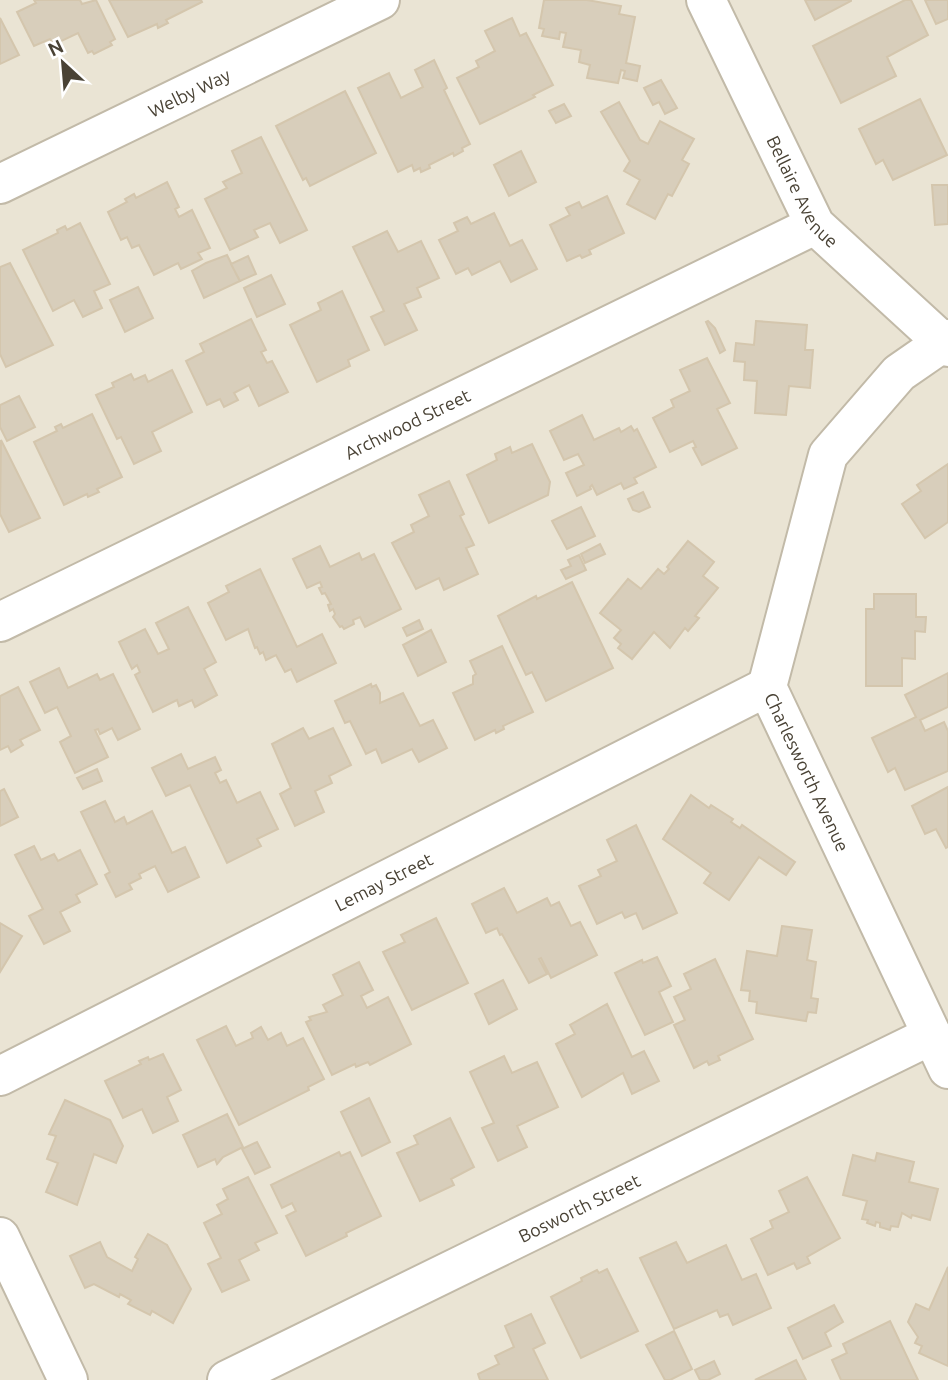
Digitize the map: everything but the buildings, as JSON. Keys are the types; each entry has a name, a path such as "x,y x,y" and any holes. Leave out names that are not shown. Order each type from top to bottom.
{"street":[{"name":"Welby Way","path":"0,184 380,0"},
{"name":"Bellaire Avenue","path":"706,0 815,225 946,343"},
{"name":"Archwood Street","path":"0,622 815,225"},
{"name":"Charlesworth Avenue","path":"946,343 899,373 828,455 766,687 948,1069"},
{"name":"Lemay Street","path":"0,1076 766,687"},
{"name":"Bosworth Street","path":"227,1380 932,1035"},
{"path":"0,1237 68,1380"}],"shaded area":[{"path":"0,0 948,0 948,1380 0,1380"}]}
